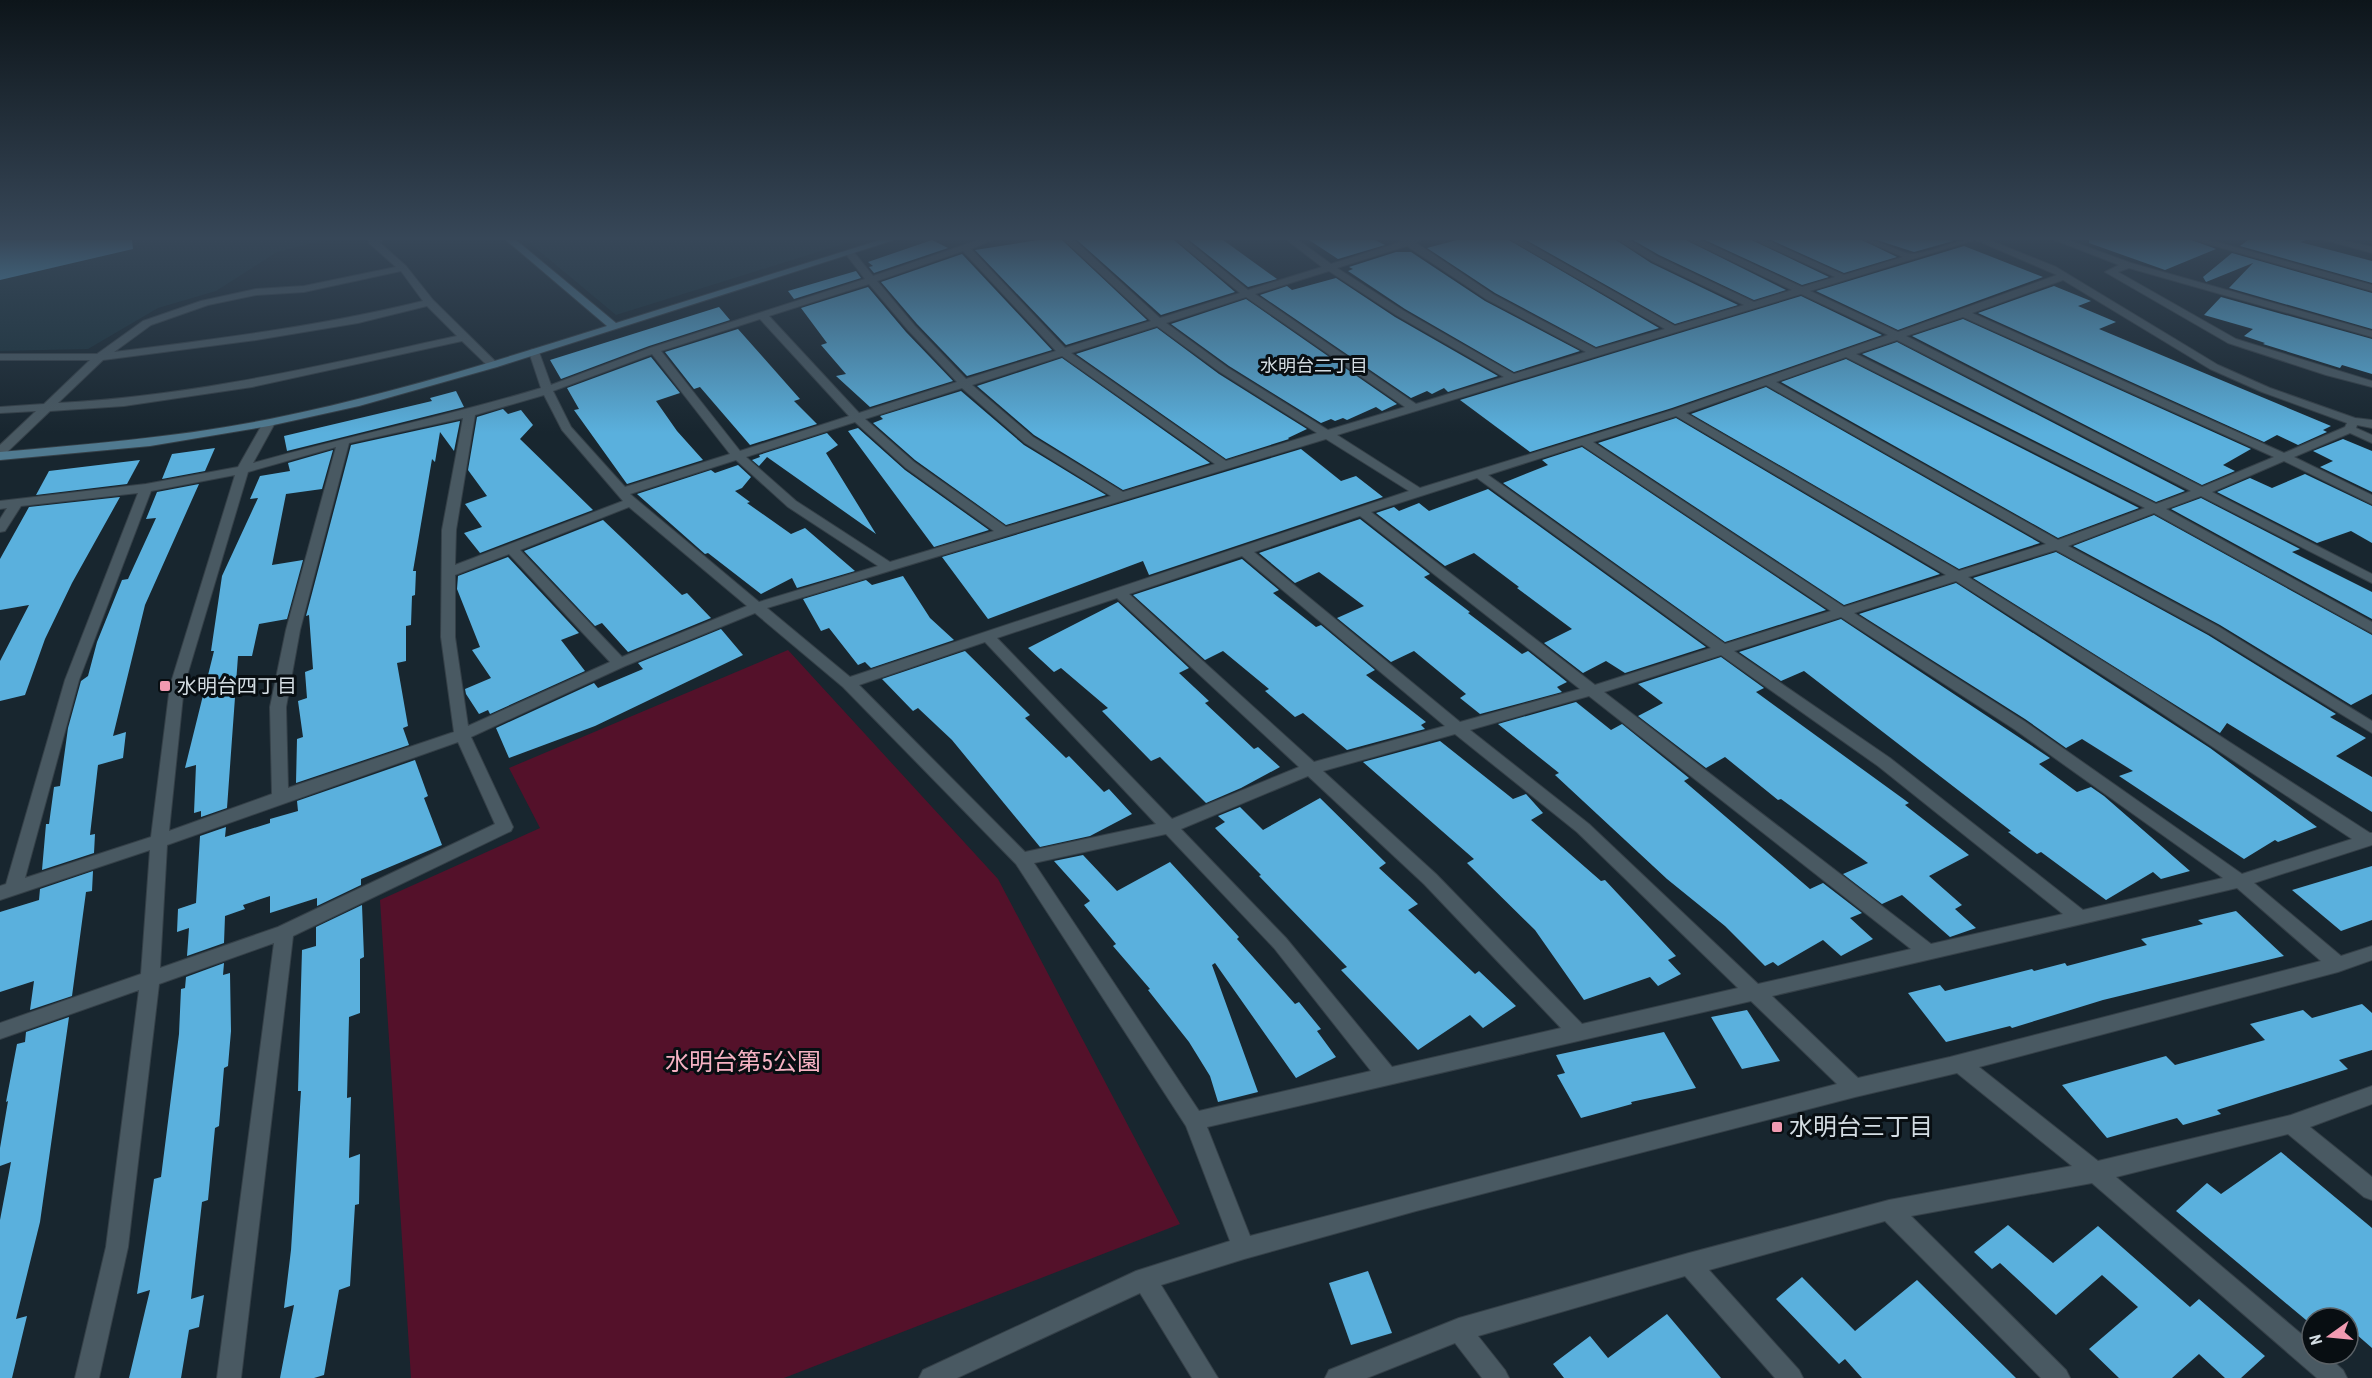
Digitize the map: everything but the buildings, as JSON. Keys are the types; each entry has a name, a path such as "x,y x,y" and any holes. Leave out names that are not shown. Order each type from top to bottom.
{"street":[{"path":"0,454 100,357 147,323 200,304"},
{"path":"0,357 100,357 256,337 358,320 420,304"},
{"path":"431,304 493,365"},
{"path":"588,304 615,327"},
{"path":"0,454 150,442 269,423 358,403 493,365 687,304"},
{"path":"0,505 146,488 243,470 344,441 470,413 547,390 654,350 798,304"},
{"path":"891,304 913,331 965,384 1030,440 1122,497"},
{"path":"1019,304 1063,351 1225,466"},
{"path":"1139,304 1158,322 1224,370 1419,492"},
{"path":"448,573 513,550 627,497 736,454 1214,304"},
{"path":"1261,304 1414,408"},
{"path":"1386,304 1513,378"},
{"path":"1504,304 1595,353"},
{"path":"1631,304 1673,328"},
{"path":"6,891 159,841 280,796 462,735 620,663 757,607 1003,531 1328,435 1673,328 1761,304"},
{"path":"1832,304 2203,491 2372,579"},
{"path":"848,683 1419,492 1677,412 1987,304"},
{"path":"2111,304 2214,367 2351,425 2372,439"},
{"path":"2167,304 2232,341 2330,373 2372,384"},
{"path":"2267,304 2372,334"},
{"path":"1963,313 2284,457 2372,500"},
{"path":"763,316 856,417 910,465 1003,531"},
{"path":"0,410 124,403 252,384 465,337"},
{"path":"654,350 736,454 792,504 888,567"},
{"path":"534,352 547,390 566,428 627,497 848,683 1022,859 1194,1121 1244,1248"},
{"path":"1846,353 2156,509 2372,628"},
{"path":"1765,380 2057,545 2214,630 2372,728"},
{"path":"1677,412 1957,576 2370,839"},
{"path":"0,1031 284,932 505,827 462,735 447,637 448,530 470,413"},
{"path":"87,1378 117,1247 150,977 159,841 177,686 243,470 269,423"},
{"path":"1022,859 1169,827 1310,769 1594,690 2057,545 2203,491 2284,457 2351,425 2372,424"},
{"path":"280,796 278,706 292,630 344,441"},
{"path":"1584,441 1844,613 2019,725 2240,881 2338,964"},
{"path":"1479,474 1723,650 1884,762 2080,918"},
{"path":"6,891 72,680 146,488"},
{"path":"0,528 17,503"},
{"path":"1363,512 1929,953"},
{"path":"513,550 620,663"},
{"path":"1245,551 1457,728 1583,828 1855,1089"},
{"path":"1120,592 1430,879 1578,1033"},
{"path":"987,636 1280,943 1387,1076"},
{"path":"1194,1121 2240,881 2370,839"},
{"path":"230,1378 284,932"},
{"path":"931,1378 1144,1279 1244,1248 1416,1201 1959,1064 2372,953"},
{"path":"1959,1064 2095,1172 2336,1378"},
{"path":"1337,1378 1460,1330 1689,1264 1889,1210 2095,1172 2291,1124 2372,1095"},
{"path":"2291,1124 2372,1190"},
{"path":"1889,1210 2058,1378"},
{"path":"1689,1264 1791,1378"},
{"path":"1144,1279 1206,1378"},
{"path":"1460,1330 1497,1378"}],"shaded area":[{"path":"0,304 171,304 158,308 88,349 0,351"},
{"path":"603,304 650,304 616,315"}],"green space":[{"name":"水明台第5公園","path":"788,650 998,879 1180,1224 784,1378 411,1378 380,900 540,828 509,768"}],"place":[{"name":"水明台四丁目","path":"165,686"},
{"name":"水明台三丁目","path":"1777,1127"}],"district":[{"name":"水明台二丁目","path":"1314,366"}]}
